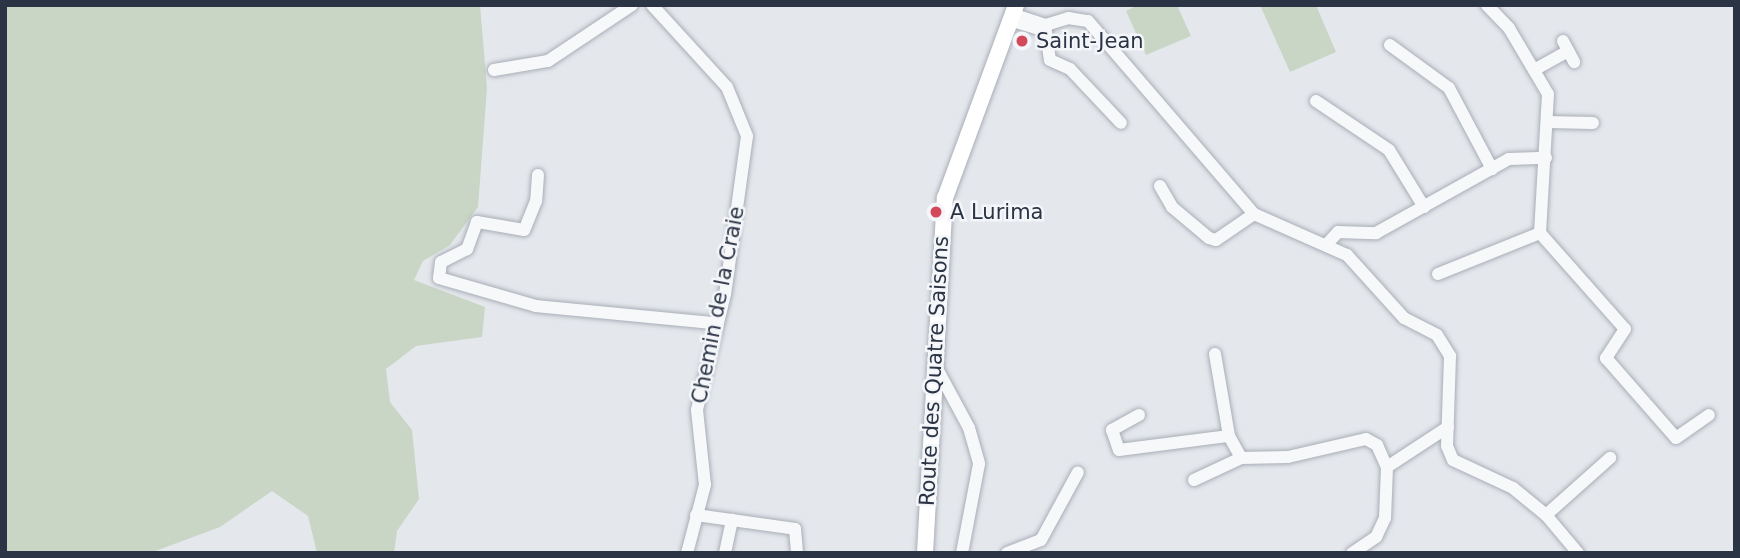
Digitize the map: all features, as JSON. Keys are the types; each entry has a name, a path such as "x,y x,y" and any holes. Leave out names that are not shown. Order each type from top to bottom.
{"main road":[{"name":"Route des Quatre Saisons","path":"925,553 933,362 945,198 976,112 1019,14"}],"street":[{"path":"494,70 548,61 632,5"},
{"name":"Chemin de la Craie","path":"652,5 727,88 747,136 725,294 714,323 696,410 705,485 687,553"},
{"path":"1487,5 1509,28 1548,94 1541,233 1625,329 1606,358 1676,438 1709,415"},
{"path":"1019,14 1045,25 1079,18 1094,26 1254,214 1347,255 1404,318 1446,344 1448,427 1453,460 1513,488 1546,515 1578,553"},
{"path":"1045,25 1049,60 1070,69 1121,123"},
{"path":"1390,45 1448,88 1492,169"},
{"path":"1534,70 1568,51"},
{"path":"1316,101 1389,150 1424,208"},
{"path":"1547,122 1593,122"},
{"path":"1326,245 1338,232 1376,233 1509,159 1546,158"},
{"path":"538,175 536,201 524,230 477,222 467,249 441,262 439,278 536,306 714,323"},
{"path":"1160,186 1172,207 1209,238 1216,240 1254,214"},
{"path":"1438,274 1541,233"},
{"path":"1214,354 1229,436 1241,458"},
{"path":"933,362 969,428 979,464 962,553"},
{"path":"1139,415 1112,430 1119,450 1229,436"},
{"path":"1387,467 1448,427"},
{"path":"1194,480 1241,458 1288,457 1366,439 1377,445 1387,467 1381,528 1352,553"},
{"path":"1546,515 1610,458"},
{"path":"1007,553 1041,540 1079,472"},
{"path":"696,515 795,529 797,553"},
{"path":"725,553 732,520"}],"green space":[{"path":"5,5 480,5 487,88 478,207 450,245 423,261 414,280 485,307 482,337 416,346 386,369 390,402 412,430 419,499 397,531 394,553 317,553 308,516 272,491 220,527 150,553 5,553"},
{"path":"1138,5 1177,5 1191,36 1146,55 1126,11"},
{"path":"1260,5 1316,5 1336,52 1290,72"}],"place":[{"name":"Saint-Jean","path":"1022,41"},
{"name":"A Lurima","path":"936,212"}]}
